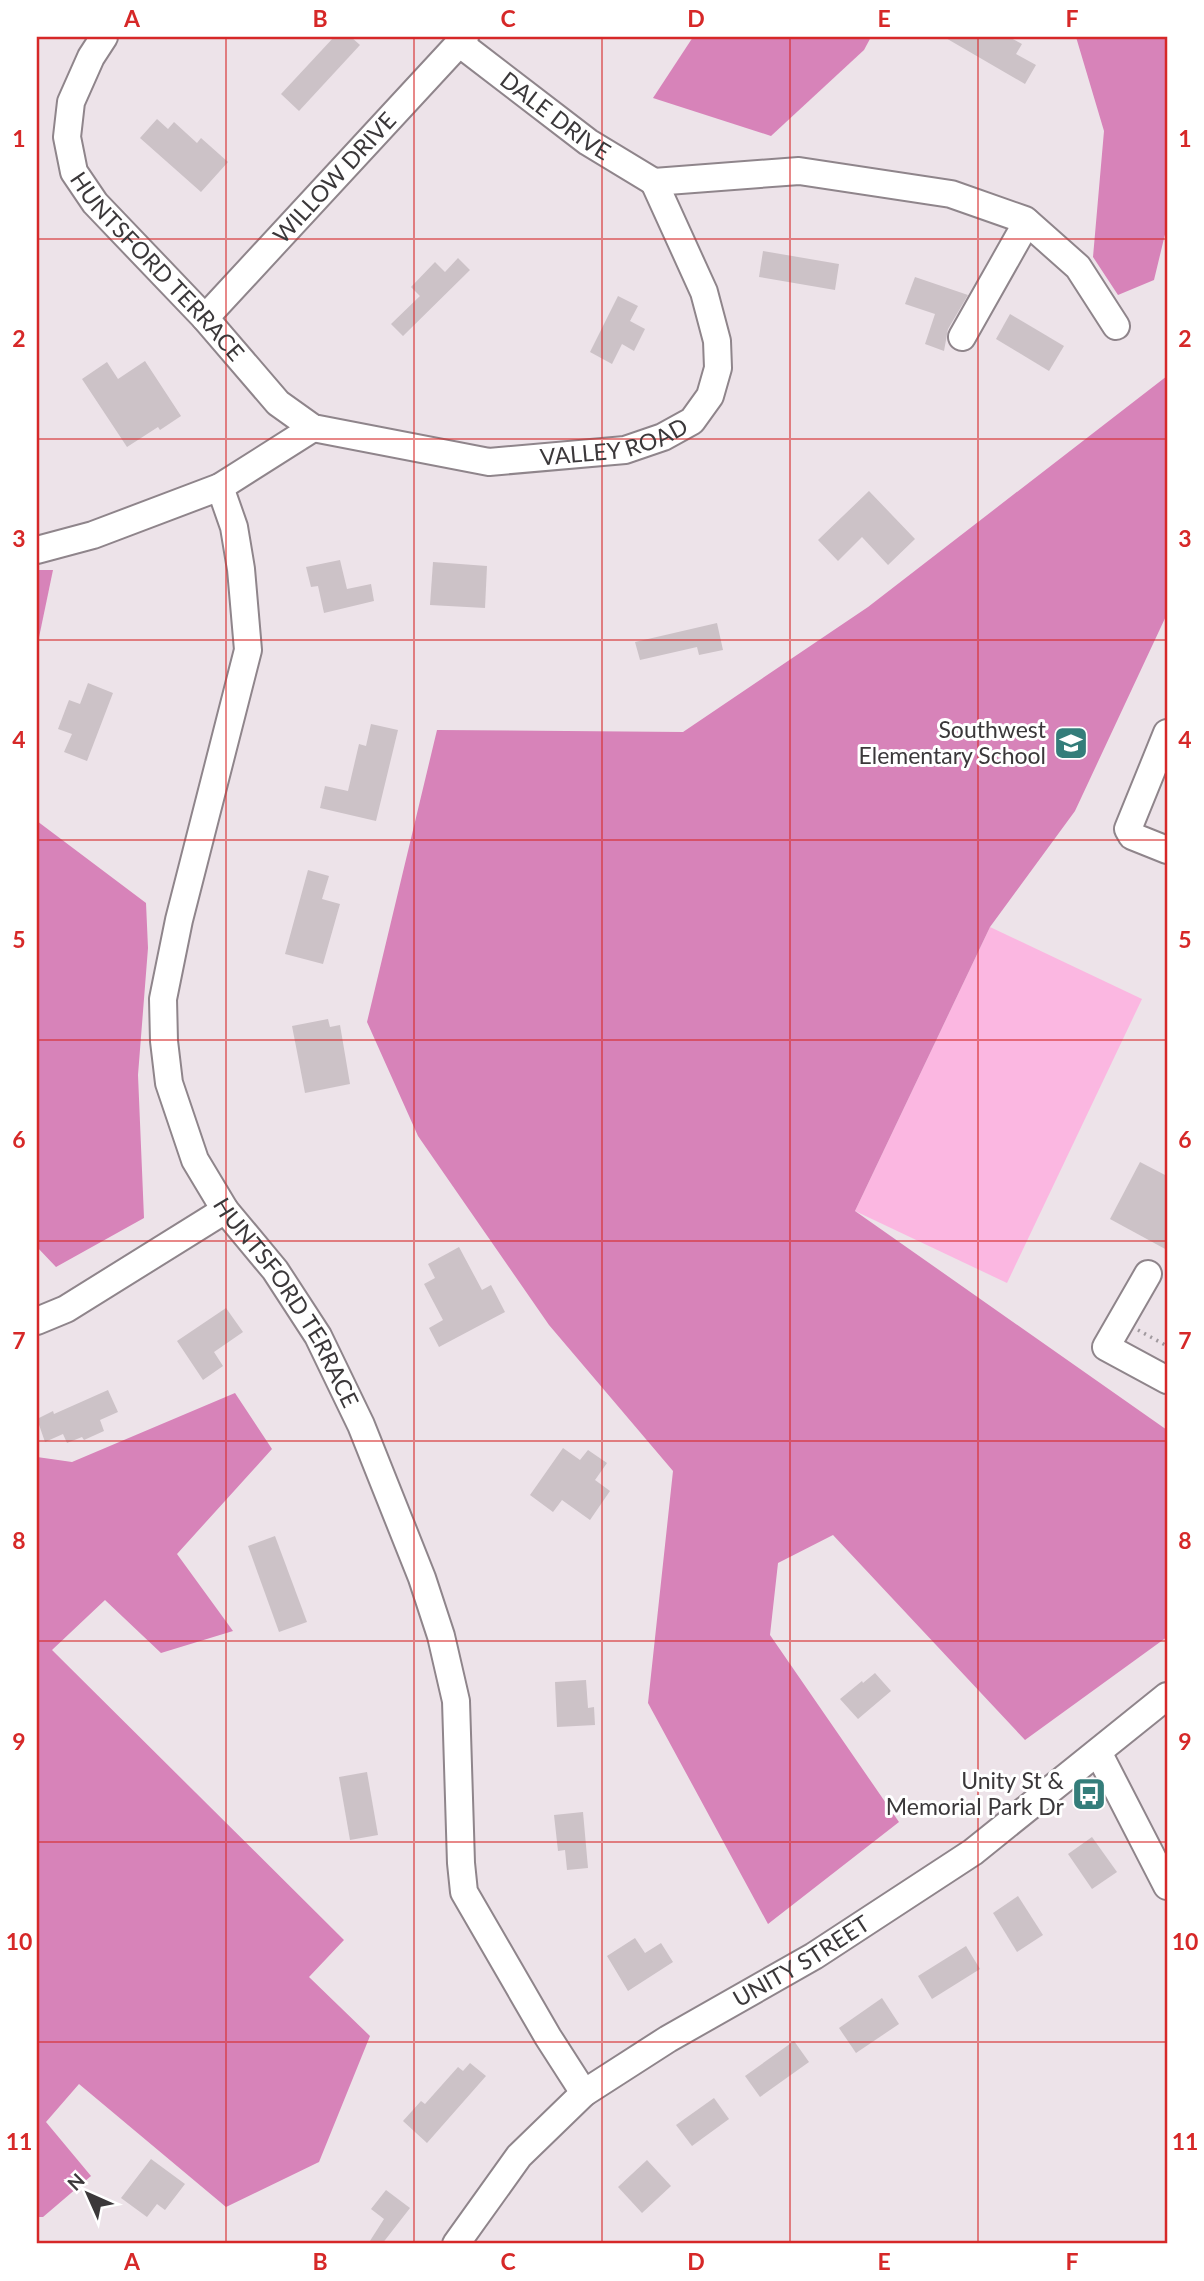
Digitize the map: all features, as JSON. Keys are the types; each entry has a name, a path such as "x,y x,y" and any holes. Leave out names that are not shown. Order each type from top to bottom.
{"street":[{"name":"HUNTSFORD TERRACE","path":"104,37 91,57 71,102 67,137 74,172 95,203 205,318 278,402 313,428"},
{"name":"WILLOW DRIVE","path":"205,318 462,40"},
{"name":"DALE DRIVE","path":"462,40 588,142 653,182"},
{"path":"653,182 799,171 951,194 1027,222 1078,267 1116,326"},
{"name":"VALLEY ROAD","path":"313,428 488,462 625,450 663,437 692,421 710,396 718,368 717,341 704,292 653,182"},
{"path":"962,337 1027,222"},
{"path":"37,550 93,535 220,487 313,428"},
{"name":"HUNTSFORD TERRACE","path":"220,487 234,527 242,569 248,650 179,920 163,999 169,1083 195,1160 225,1210 275,1270 318,1336 364,1434 422,1578 442,1636 456,1701 460,1863 464,1892 548,2037 584,2092"},
{"path":"1166,738 1156,790 1128,830 1132,836 1167,850"},
{"path":"37,1321 66,1309 225,1210"},
{"path":"1148,1274 1106,1347 1167,1380"},
{"name":"UNITY STREET","path":"456,2244 519,2156 584,2092 668,2039 814,1956 973,1853 1167,1696"},
{"path":"1098,1752 1167,1886"}],"path":[{"path":"1132,1327 1167,1346"}],"shaded area":[{"path":"693,37 871,37 864,50 771,136 653,98"},
{"path":"1076,37 1167,37 1167,226 1154,280 1118,295 1093,257 1104,131"},
{"path":"1167,376 1167,614 1075,811 990,927 855,1211 1167,1430 1167,1637 1025,1740 833,1535 778,1563 770,1635 899,1822 768,1924 648,1703 673,1471 549,1325 418,1136 367,1022 437,730 683,732 868,607"},
{"path":"37,570 53,570 37,647"},
{"path":"37,821 146,903 148,948 138,1075 144,1218 56,1267 37,1247"},
{"path":"990,927 1142,999 1007,1283 855,1211"},
{"path":"235,1393 272,1449 177,1554 233,1631 161,1653 105,1600 52,1650 344,1940 309,1977 370,2036 319,2162 226,2207 79,2084 46,2122 91,2176 43,2217 37,2217 37,1457 72,1462"}],"building":[{"path":"334,37 351,37 360,45 299,111 281,94"},
{"path":"944,37 1009,37 1022,44 1016,54 1036,65 1025,84"},
{"path":"157,119 168,129 174,122 197,143 201,138 228,162 201,192 140,138"},
{"path":"763,251 839,264 835,290 759,277"},
{"path":"458,258 470,270 403,336 391,324 420,296 411,287 435,262 445,272"},
{"path":"915,277 968,295 948,329 944,351 925,344 935,314 905,304"},
{"path":"618,296 638,306 630,321 645,329 634,351 622,344 612,364 590,352"},
{"path":"1010,314 1064,346 1049,371 996,339"},
{"path":"145,361 181,416 127,447 82,379 107,362 118,379"},
{"path":"869,491 915,539 888,565 862,537 838,561 818,540"},
{"path":"340,560 347,589 371,584 374,601 324,613 318,586 311,587 306,567"},
{"path":"433,562 487,566 485,608 430,605"},
{"path":"717,623 723,650 699,655 697,647 640,660 635,642"},
{"path":"88,683 113,693 87,761 64,752 72,734 58,729 69,700 80,704"},
{"path":"371,724 398,730 376,821 320,808 325,786 348,791 359,744 366,746"},
{"path":"308,870 329,876 322,899 340,904 323,964 285,954"},
{"path":"328,1019 330,1027 340,1025 350,1084 305,1093 292,1026"},
{"path":"1140,1162 1167,1176 1167,1250 1110,1219"},
{"path":"459,1247 482,1290 491,1285 505,1312 439,1347 429,1328 443,1320 424,1284 435,1278 428,1264"},
{"path":"226,1308 243,1332 214,1352 223,1366 203,1380 177,1341"},
{"path":"108,1390 118,1412 100,1420 104,1431 84,1440 82,1437 67,1443 63,1434 45,1442 37,1419"},
{"path":"563,1448 580,1460 588,1450 607,1463 595,1480 610,1491 590,1520 562,1500 553,1512 530,1495"},
{"path":"275,1536 307,1622 279,1632 248,1546"},
{"path":"875,1673 891,1691 858,1719 840,1699"},
{"path":"586,1680 588,1708 594,1707 595,1725 557,1727 555,1682"},
{"path":"367,1772 378,1835 350,1840 339,1777"},
{"path":"583,1812 588,1868 567,1870 565,1850 558,1851 554,1815"},
{"path":"1092,1837 1117,1872 1092,1889 1068,1854"},
{"path":"1018,1896 1043,1935 1017,1952 993,1913"},
{"path":"635,1938 645,1953 661,1943 673,1962 628,1991 607,1956"},
{"path":"966,1946 980,1969 932,1999 918,1976"},
{"path":"882,1998 899,2024 856,2053 839,2028"},
{"path":"794,2041 809,2062 760,2097 745,2076"},
{"path":"470,2063 486,2076 427,2143 403,2121 421,2101 425,2104 458,2067 463,2071"},
{"path":"714,2098 729,2119 692,2146 676,2125"},
{"path":"151,2159 185,2184 165,2210 157,2204 147,2217 121,2198"},
{"path":"647,2160 671,2186 642,2213 618,2187"},
{"path":"386,2190 410,2208 382,2244 368,2244 384,2219 371,2209"}],"place":[{"name":"Southwest Elementary School","path":"1071,743"},
{"name":"Unity St & Memorial Park Dr","path":"1089,1794"}]}
